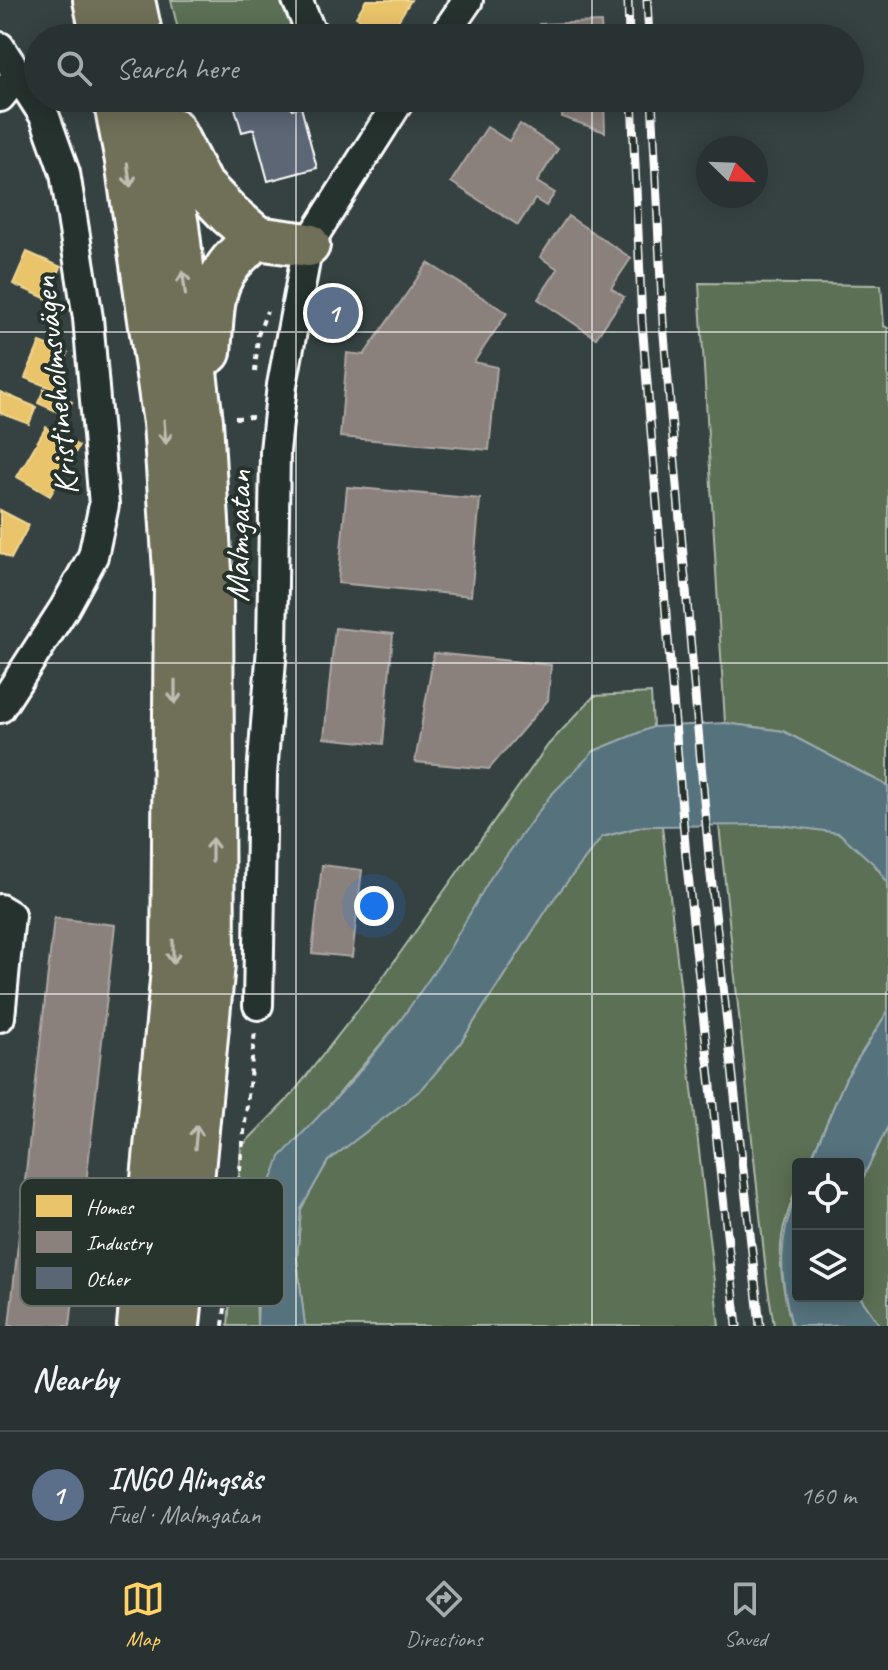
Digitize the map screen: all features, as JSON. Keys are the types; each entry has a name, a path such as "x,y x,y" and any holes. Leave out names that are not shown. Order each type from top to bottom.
{"highway":[{"path":"95,0 100,24"},
{"path":"133,0 138,24"},
{"path":"118,112 165,423 176,585 173,970 153,1178"},
{"path":"157,112 177,226 201,421 211,588 213,964 192,1178"},
{"path":"162,112 200,184 257,238 308,245"},
{"path":"201,421 220,273 232,257 257,238"},
{"path":"139,1326 141,1306"},
{"path":"178,1326 180,1306"}],"street":[{"path":"297,0 307,24"},
{"path":"452,24 468,0"},
{"name":"Kristineholmsvägen","path":"0,47 24,82"},
{"path":"0,97 19,74"},
{"name":"Kristineholmsvägen","path":"0,708 65,607 93,556 104,505 88,318 65,173 42,112"},
{"name":"Malmgatan","path":"258,1005 262,775 272,647 275,451 282,385 308,245 391,112"},
{"path":"0,909 10,915 0,1017"}],"path":[{"path":"239,1178 258,1005"},
{"path":"223,1326 225,1306"}],"green space":[{"path":"171,0 281,0 293,24 177,24"},
{"path":"699,283 881,285 884,326 888,328 888,786 783,731 725,723"},
{"path":"651,693 653,727 594,751 400,1021 319,1118 284,1204 284,1178 239,1178 241,1147 289,1098 376,987 548,745 594,696"},
{"path":"719,825 798,826 829,830 847,838 860,849 888,883 888,1011 846,1078 812,1158 792,1158 792,1200 781,1245 782,1272 792,1326 774,1326"},
{"path":"644,826 662,826 719,1326 305,1326 297,1259 301,1209 328,1161 459,1045 553,900 602,837"},
{"path":"888,1126 888,1326 880,1326 864,1302 864,1176"},
{"path":"229,1306 257,1306 257,1326 228,1326"}],"water":[{"path":"725,723 783,731 888,786 888,883 876,866 839,833 780,825 644,826 602,837 553,900 459,1045 422,1089 328,1161 301,1209 297,1259 305,1326 257,1326 258,1306 284,1306 284,1178 272,1178 280,1157 351,1082 400,1021 447,953 491,877 550,796 594,751 653,727"},
{"path":"888,1011 888,1126 864,1176 864,1158 812,1158 846,1078"},
{"path":"792,1206 792,1302 864,1302 880,1326 792,1326 784,1290 782,1257"}],"building: Homes":[{"path":"366,0 411,0 396,24 367,24 356,17"},
{"path":"27,252 61,267 47,299 13,284"},
{"path":"40,342 68,353 54,389 25,378"},
{"path":"44,389 72,402 65,415 38,403"},
{"path":"0,392 36,407 29,424 0,413"},
{"path":"46,427 79,446 50,496 17,477"},
{"path":"0,510 29,525 11,559 0,553"}],"building: Industry":[{"path":"601,22 601,24 539,24"},
{"path":"562,112 604,112 605,132 562,117"},
{"path":"520,124 558,149 537,182 555,193 546,206 535,199 518,225 451,182 487,127 509,141"},
{"path":"568,216 631,258 611,288 624,297 596,338 538,299 558,269 540,257"},
{"path":"428,263 507,313 474,362 497,367 489,450 340,437 347,353 364,355"},
{"path":"347,487 480,499 471,596 338,583"},
{"path":"335,628 393,634 383,744 324,738"},
{"path":"434,653 551,665 548,700 489,769 415,762"},
{"path":"322,865 362,870 352,957 312,953"},
{"path":"54,918 115,925 87,1178 25,1178"},
{"path":"20,1226 20,1306 72,1306 70,1326 9,1326"}],"building: Other":[{"path":"236,112 302,112 317,168 268,181 254,129 242,132"}],"railway":[{"path":"628,0 629,24"},
{"path":"647,0 648,24"},
{"path":"633,112 642,322 686,857 737,1326"},
{"path":"653,112 663,323 709,857 760,1326"}],"place":[{"name":"INGO Alingsås","path":"333,313"}]}
